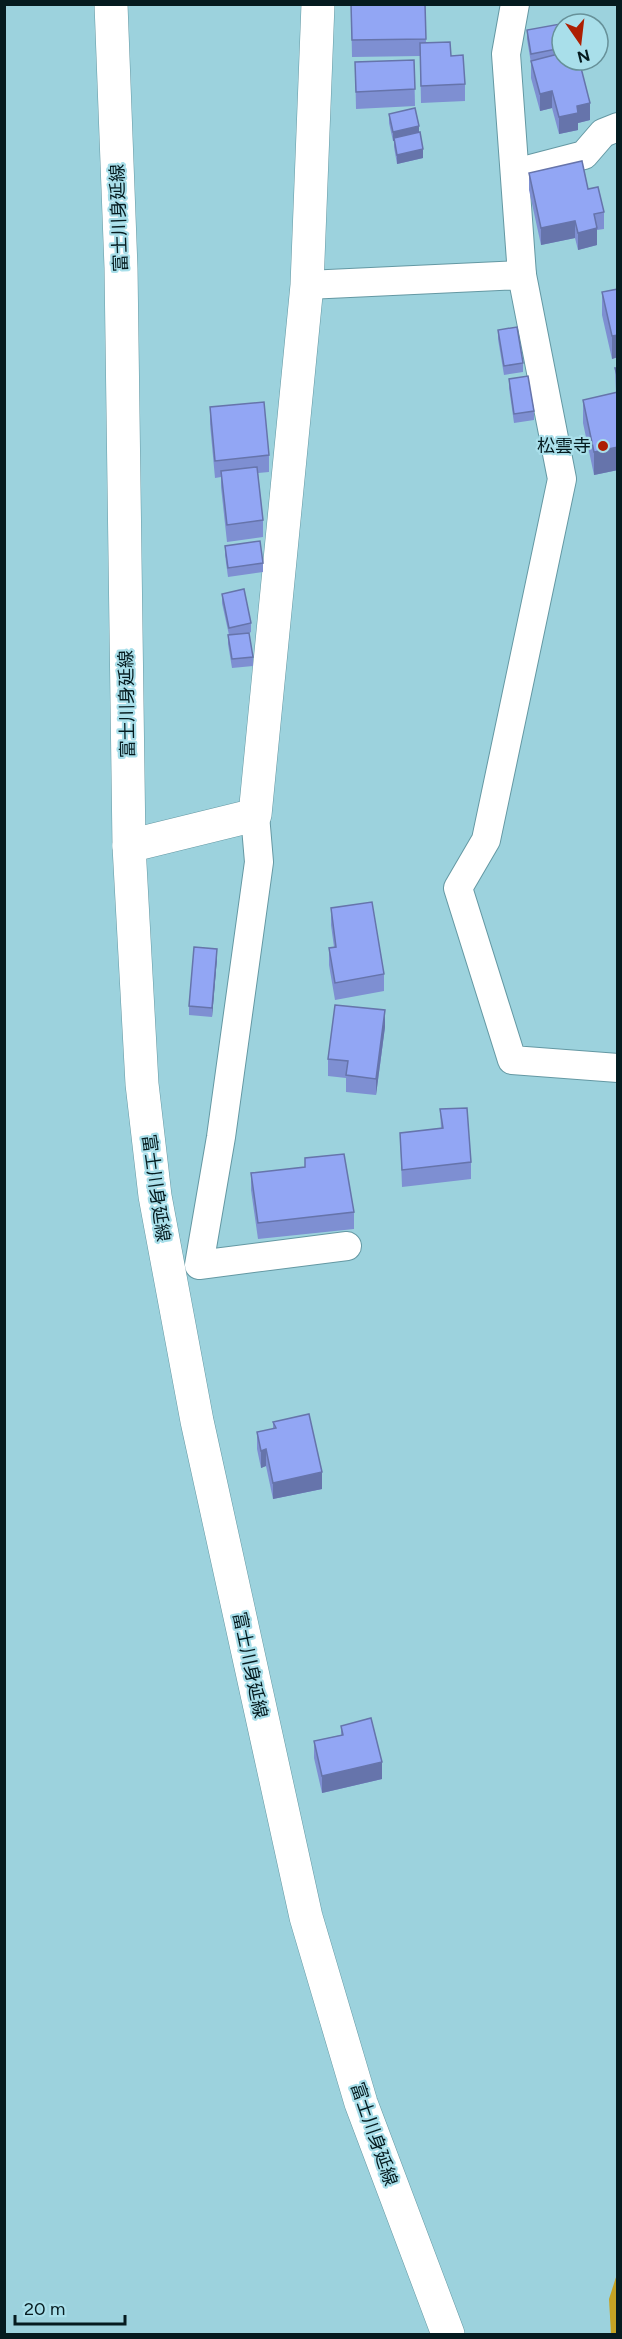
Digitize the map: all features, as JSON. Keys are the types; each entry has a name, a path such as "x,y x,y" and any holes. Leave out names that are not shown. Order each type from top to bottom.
{"main road":[{"name":"富士川身延線","path":"111,4 121,280 129,846 142,1084 155,1196 197,1421 306,1917 361,2103 448,2334"},
{"path":"129,846 255,815 307,285 318,4"}],"street":[{"path":"515,4 506,54 522,275 562,479 486,840 458,888 512,1060 618,1068"},
{"path":"515,173 584,155 603,133 618,127"},
{"path":"307,285 522,275"},
{"path":"255,815 259,862 221,1137 199,1265 347,1246"}],"shaded area":[{"path":"617,2274 617,2334 611,2334 609,2299"}],"building":[{"path":"351,4 425,4 426,39 352,40"},
{"path":"550,26 550,50 531,54 527,30"},
{"path":"450,42 451,56 463,55 465,84 421,86 420,43"},
{"path":"550,56 550,72 582,72 590,103 577,106 578,113 559,117 552,91 540,94 531,61"},
{"path":"414,60 415,89 356,92 355,62"},
{"path":"415,108 419,126 393,132 389,114"},
{"path":"420,132 423,149 397,155 394,138"},
{"path":"582,161 588,189 598,187 604,212 594,214 597,228 578,233 575,221 541,228 529,173"},
{"path":"618,289 618,335 612,336 602,292"},
{"path":"517,327 523,363 504,366 498,330"},
{"path":"528,376 534,411 514,414 509,379"},
{"path":"618,392 618,447 594,452 583,400"},
{"path":"264,402 269,455 215,461 210,407"},
{"path":"257,467 263,520 227,525 221,471"},
{"path":"260,541 263,563 228,568 225,546"},
{"path":"244,589 251,623 229,628 222,594"},
{"path":"249,633 253,657 232,659 228,635"},
{"path":"372,902 384,974 335,983 329,948 336,947 331,908"},
{"path":"194,947 217,949 212,1008 189,1006"},
{"path":"335,1005 385,1010 376,1079 346,1075 348,1061 328,1059"},
{"path":"467,1108 471,1162 402,1170 400,1133 443,1128 440,1109"},
{"path":"344,1154 354,1212 258,1223 251,1173 305,1167 305,1158"},
{"path":"309,1414 322,1472 273,1483 266,1449 261,1451 257,1432 276,1428 273,1422"},
{"path":"371,1718 382,1762 322,1776 314,1741 343,1735 341,1726"}],"place":[{"name":"松雲寺","path":"603,446"}]}
